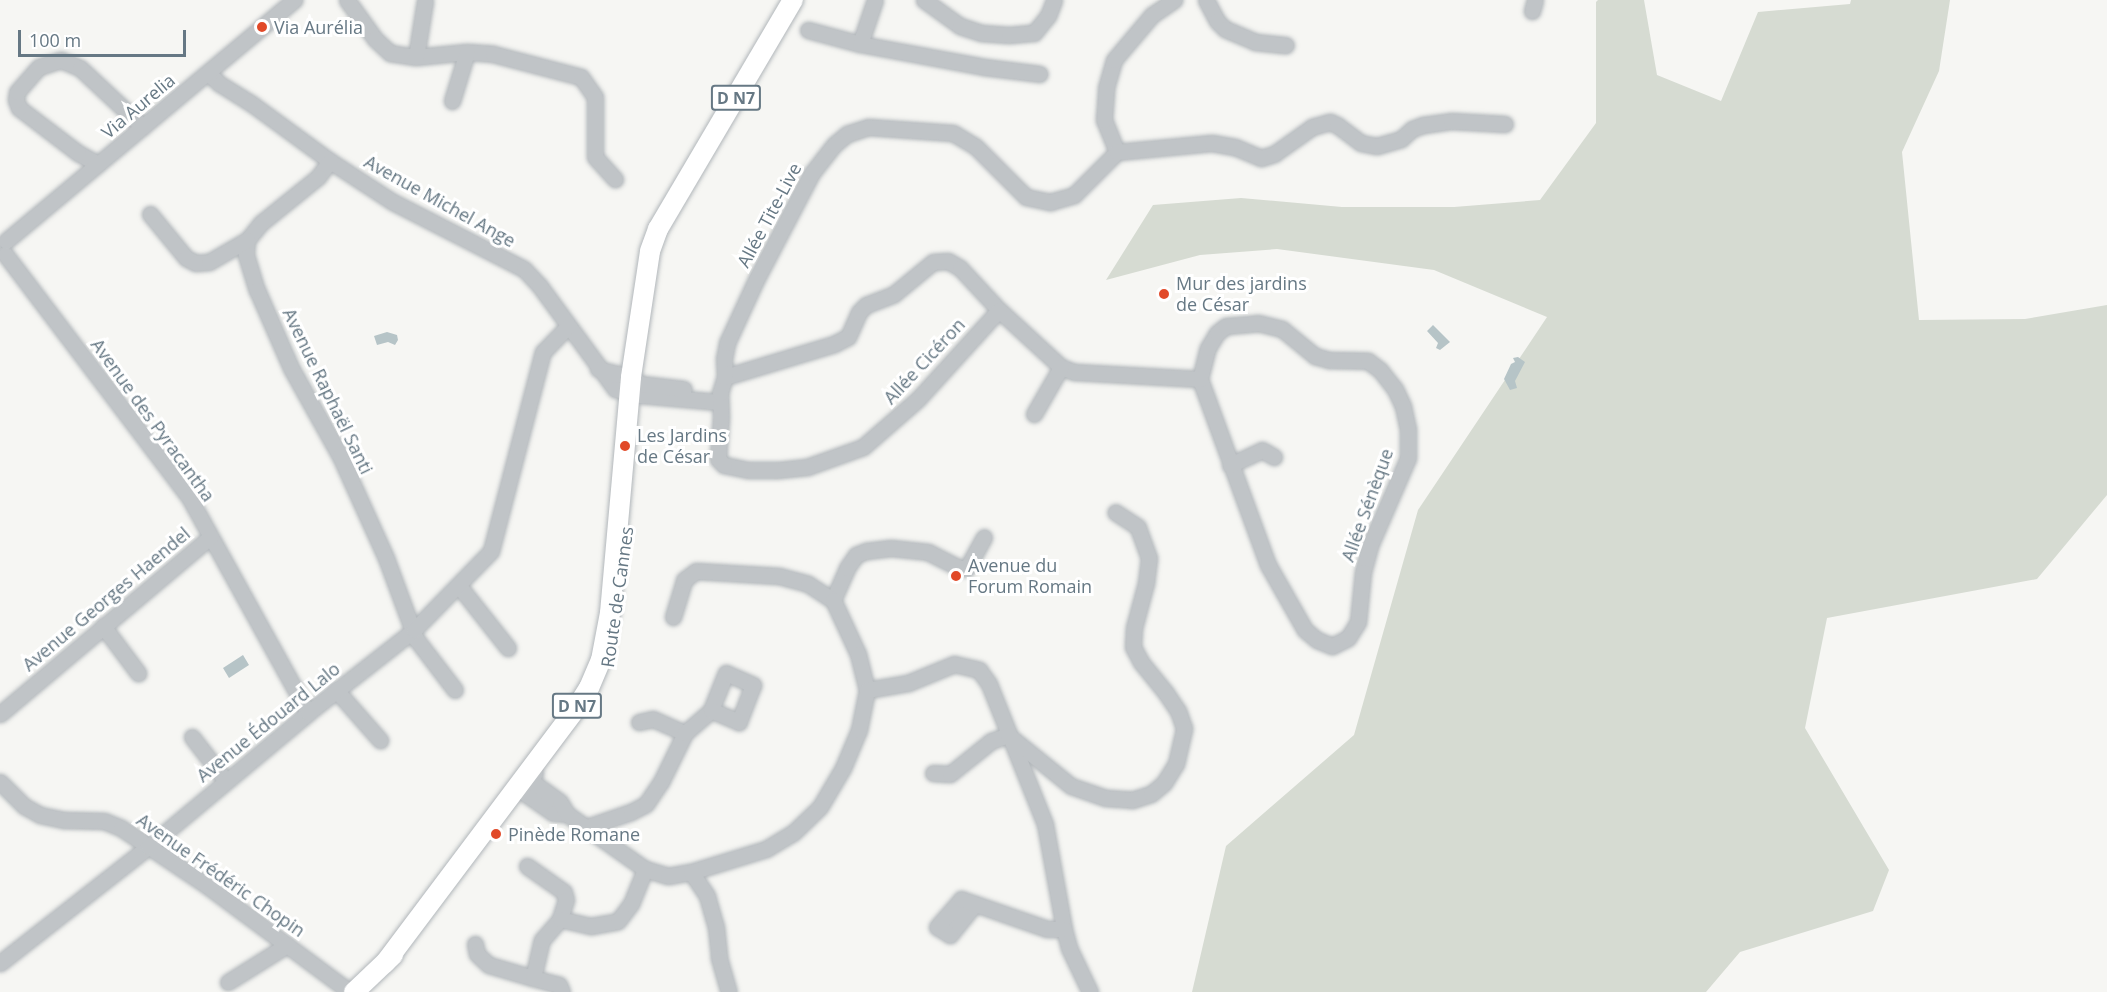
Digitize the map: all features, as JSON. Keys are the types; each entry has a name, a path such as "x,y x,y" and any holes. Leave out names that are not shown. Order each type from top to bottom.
{"main road":[{"name":"Route de Cannes","path":"354,992 385,963 439,905 581,721 602,684 611,660 619,605 636,439 638,325 650,251 658,229 793,0"},
{"name":"Route de Cannes","path":"385,963 563,725 589,688 601,660 610,613 636,387 656,269 679,195"},
{"path":"507,800 529,788"}],"street":[{"name":"Via Aurelia","path":"3,247 98,164 294,0"},
{"path":"347,0 375,39 390,53 416,57 467,52 493,54 581,77 595,98 595,157 615,179"},
{"path":"860,44 875,0"},
{"path":"924,0 960,26 981,33 1010,34 1034,33 1048,16 1054,0"},
{"path":"1174,0 1152,15 1114,60 1106,88 1104,120 1117,152 1212,143 1235,147 1261,158 1274,154 1312,127 1330,122 1337,124 1353,139 1366,146 1377,146 1401,139 1412,129 1424,125 1451,121 1505,124"},
{"path":"1206,0 1218,21 1225,28 1255,42 1286,45"},
{"path":"416,57 425,1"},
{"path":"808,30 860,44 984,67 1040,74"},
{"path":"452,101 467,52"},
{"path":"98,164 78,153 19,108 16,100 17,92 39,67 61,60 80,68 143,126"},
{"name":"Avenue Michel Ange","path":"208,72 220,84 393,202 524,269 539,285 598,369 636,387 720,397"},
{"name":"Allée Tite-Live","path":"720,397 725,377 724,359 728,343 756,280 812,173 835,144 847,134 868,127 953,133 975,146 1026,197 1050,202 1074,195 1117,152"},
{"path":"150,214 186,258 196,263 209,262 247,240 261,223 318,177 330,161"},
{"name":"Avenue Raphaël Santi","path":"247,240 246,255 257,290 291,368 340,456 386,558 417,639 455,690"},
{"name":"Avenue des Pyracantha","path":"3,247 190,499 308,713"},
{"path":"725,377 834,344 848,337 859,312 866,305 894,294 933,262 948,261 960,268 999,310 1061,367 1074,372 1200,379"},
{"name":"Allée Cicéron","path":"720,397 718,459 724,465 748,470 777,470 807,467 835,459 863,447 887,429 918,399 999,310"},
{"name":"Allée Sénèque","path":"1258,323 1282,329 1315,356 1329,360 1368,361 1380,370 1395,389 1404,406 1408,429 1408,458 1370,546 1363,572 1358,622 1348,638 1332,645 1317,640 1305,630 1268,565 1200,379 1208,348 1217,333 1226,326 1258,323"},
{"name":"Avenue Édouard Lalo","path":"0,963 148,847 336,690 414,630 459,586 491,550 543,352 568,326"},
{"path":"1034,414 1061,367"},
{"path":"1230,465 1262,450 1274,457"},
{"path":"1008,735 1071,786 1106,798 1132,800 1151,794 1164,783 1176,764 1184,728 1178,711 1141,662 1133,647 1134,628 1146,583 1149,558 1138,527 1115,512"},
{"name":"Avenue Georges Haendel","path":"0,714 210,537"},
{"path":"833,600 847,568 856,555 866,551 891,548 928,552 960,568 967,568 984,537"},
{"path":"563,725 558,741 529,788 553,813 567,814 645,869 668,876 691,872 766,849 793,833 820,807 843,768 859,730 867,690 858,654 833,600 808,584 779,576 696,571 684,580 673,617"},
{"path":"459,586 508,648"},
{"path":"103,626 138,673"},
{"path":"867,690 908,683 954,664 980,670 990,684 1008,735 1045,824 1064,929 1090,992"},
{"path":"336,690 380,740"},
{"path":"587,827 631,812 645,804 662,782 685,733 711,710"},
{"path":"639,722 653,719 685,733"},
{"path":"933,773 950,774 991,741 1008,735"},
{"path":"192,737 226,781"},
{"name":"Avenue Frédéric Chopin","path":"0,782 24,806 40,815 104,821 120,828 206,885 350,992"},
{"path":"527,867 564,892 566,900 560,919 542,940 533,978"},
{"path":"560,919 591,926 618,921 632,904 645,869"},
{"path":"691,872 707,896 716,927 719,958 729,992"},
{"path":"975,904 1047,929 1064,929"},
{"path":"475,944 477,954 489,965 559,985 562,992"},
{"path":"228,982 287,945"}],"shaded area":[{"path":"1598,0 1644,0 1657,75 1721,101 1758,12 1850,4 1851,0 1950,0 1939,71 1902,152 1919,320 2025,319 2107,305 2107,495 2037,579 1827,618 1805,728 1889,870 1873,911 1740,952 1706,992 1192,992 1226,846 1354,735 1418,510 1547,317 1434,270 1277,249 1200,255 1106,280 1153,205 1241,198 1342,207 1454,207 1540,200 1596,123 1596,2"},
{"path":"1433,325 1450,342 1440,350 1436,348 1438,343 1427,331"},
{"path":"387,332 397,335 398,340 395,345 388,342 377,345 374,336"},
{"path":"1518,357 1525,362 1515,381 1517,388 1510,390 1504,379 1511,364 1515,362 1513,358"},
{"path":"243,655 249,665 229,678 223,668"}],"place":[{"name":"Via Aurélia","path":"262,27"},
{"name":"Mur des jardins de César","path":"1164,294"},
{"name":"Les Jardins de César","path":"625,446"},
{"name":"Avenue du Forum Romain","path":"956,576"},
{"name":"Pinède Romane","path":"496,834"}]}
